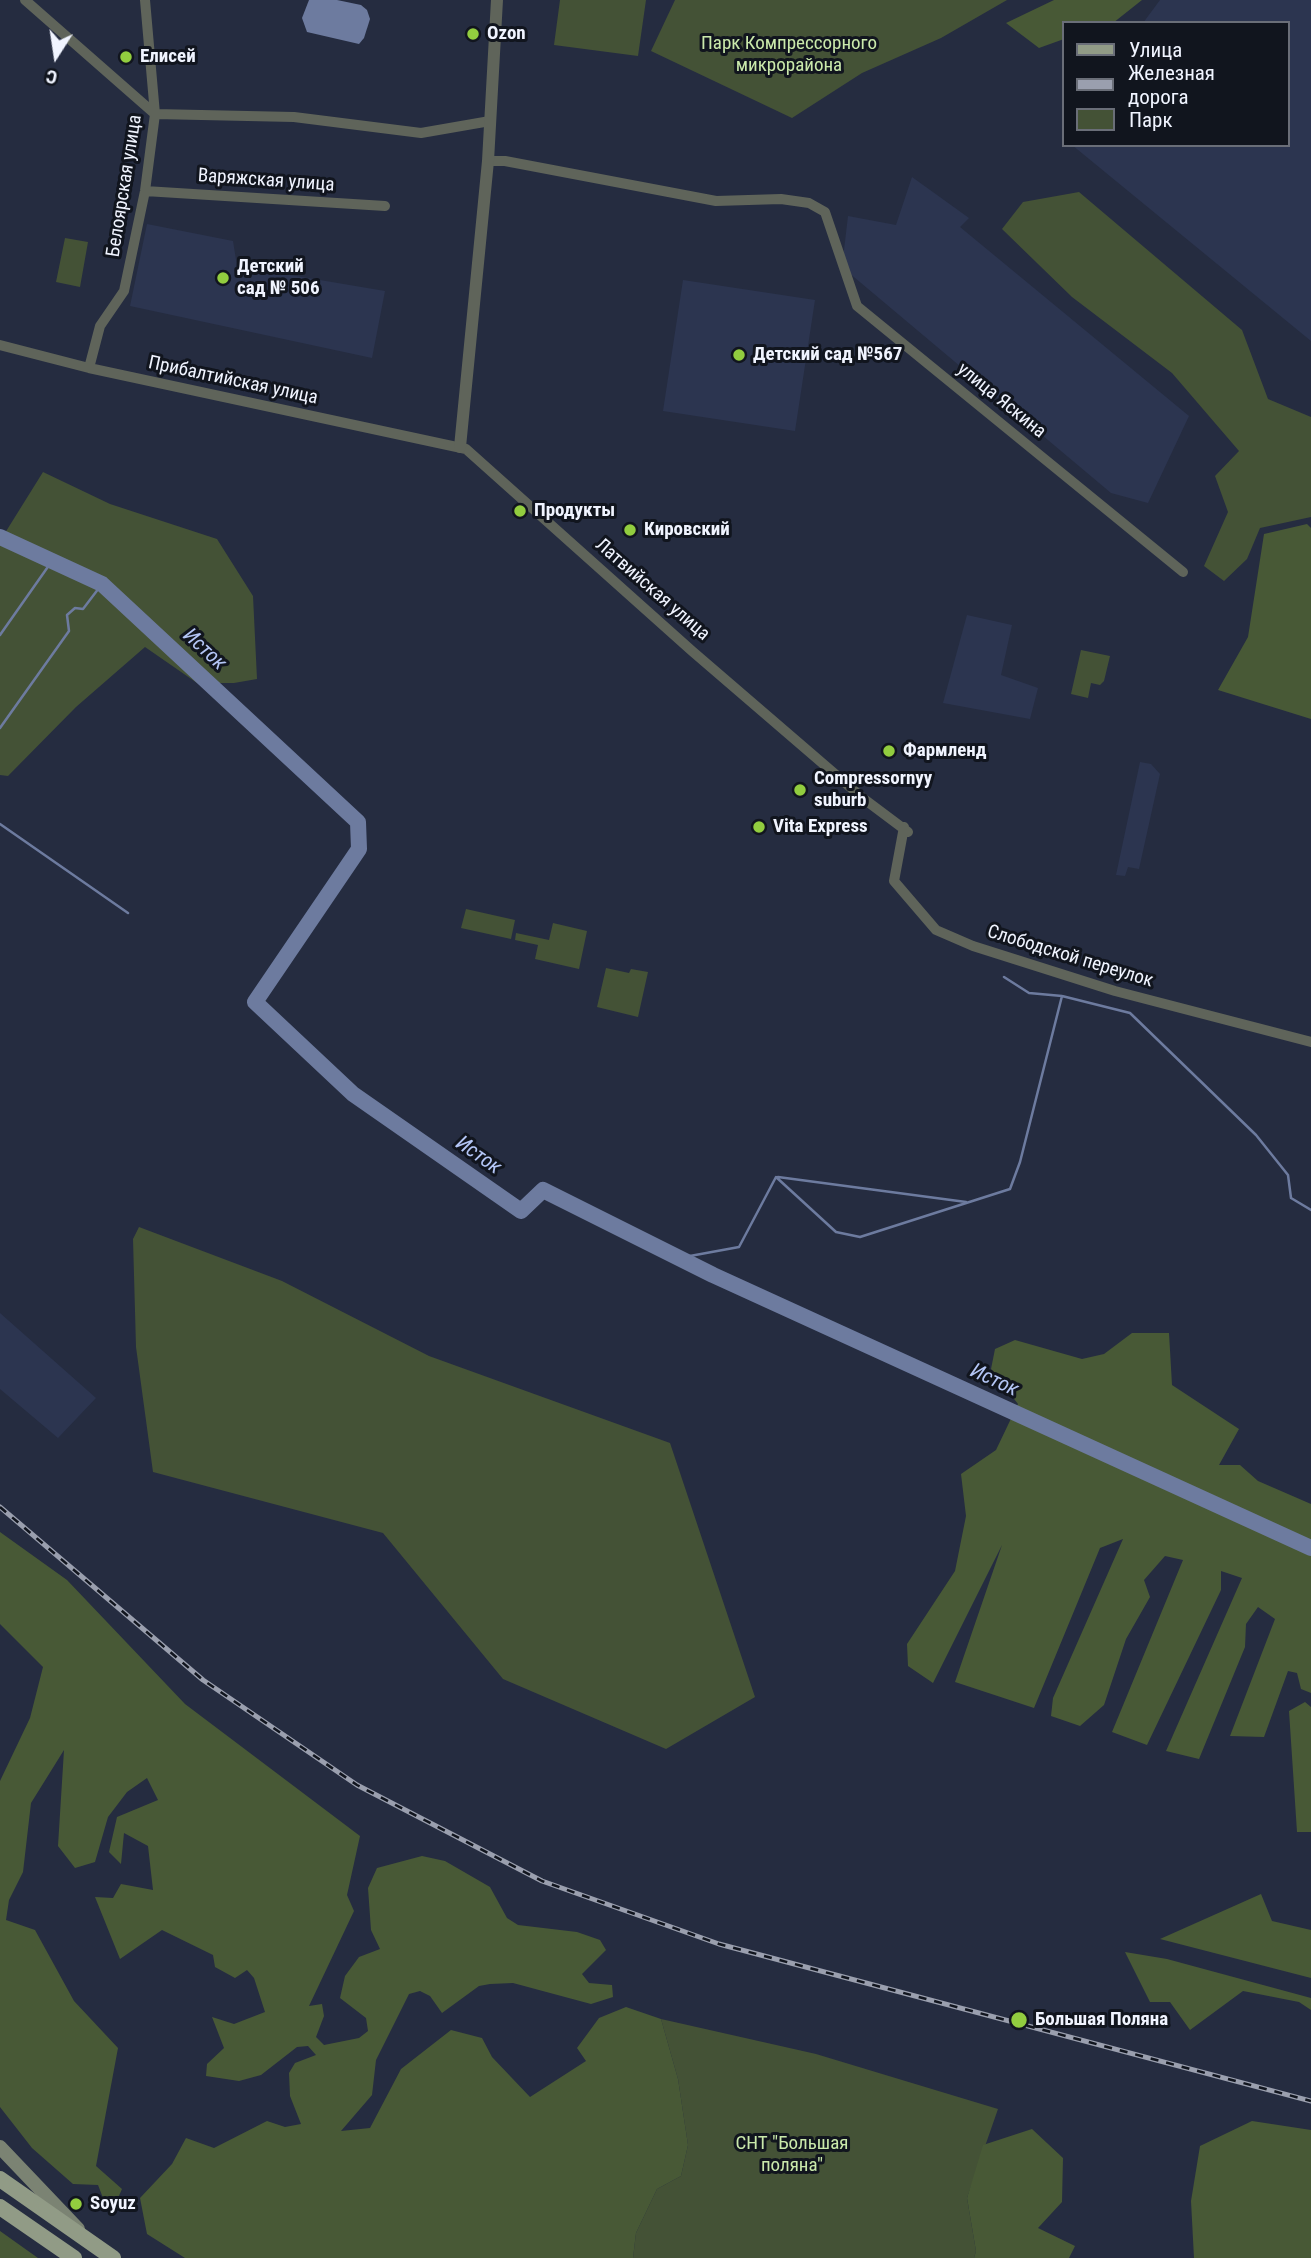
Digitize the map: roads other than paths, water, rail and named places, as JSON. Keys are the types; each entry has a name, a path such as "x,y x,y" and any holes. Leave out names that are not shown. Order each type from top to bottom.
{"main road":[{"path":"0,2147 89,2241"},
{"path":"0,2179 113,2258"},
{"path":"0,2207 74,2258"}],"street":[{"path":"25,0 155,114 294,117 421,133 490,121"},
{"name":"Белоярская улица","path":"89,368 100,326 124,291 145,191 155,114 145,0"},
{"path":"460,447 488,161 497,0"},
{"name":"улица Яскина","path":"488,161 505,161 716,201 781,199 809,203 825,212 857,306 1183,572"},
{"name":"Варяжская улица","path":"145,191 385,206"},
{"name":"Прибалтийская улица","path":"0,345 89,368 460,447"},
{"name":"Латвийская улица","path":"460,447 521,496 565,540 864,799 906,829"},
{"name":"Слободской переулок","path":"906,829 894,881 936,930 973,946 1115,991 1311,1042"}],"waterway":[{"name":"Исток","path":"0,537 102,584 358,822 359,849 255,1002 353,1094 521,1211 543,1190 713,1275 1311,1548"},
{"name":"Исток","path":"0,544 3,538"},
{"path":"0,635 52,561"},
{"path":"0,728 69,631 67,615 75,608 83,609 102,584"},
{"path":"0,824 128,913"},
{"path":"1004,977 1029,993 1062,996 1130,1013 1256,1135 1288,1175 1291,1198 1311,1210"},
{"path":"679,1258 739,1247 776,1177 836,1232 860,1237 1010,1189 1020,1162 1062,996"},
{"path":"778,1177 966,1202"}],"railway":[{"path":"0,1507 203,1680 357,1785 542,1881 719,1944 1311,2101"}],"place":[{"name":"Ozon","path":"473,34"},
{"name":"Елисей","path":"126,57"},
{"name":"Детский сад № 506","path":"223,278"},
{"name":"Детский сад №567","path":"739,355"},
{"name":"Продукты","path":"520,511"},
{"name":"Кировский","path":"630,530"},
{"name":"Фармленд","path":"889,751"},
{"name":"Compressornyy suburb","path":"800,790"},
{"name":"Vita Express","path":"759,827"},
{"name":"Большая Поляна","path":"1019,2020"},
{"name":"Soyuz","path":"76,2204"}],"park label":[{"name":"Парк Компрессорного микрорайона","path":"789,55"},
{"name":"СНТ \"Большая поляна\"","path":"792,2155"}]}
